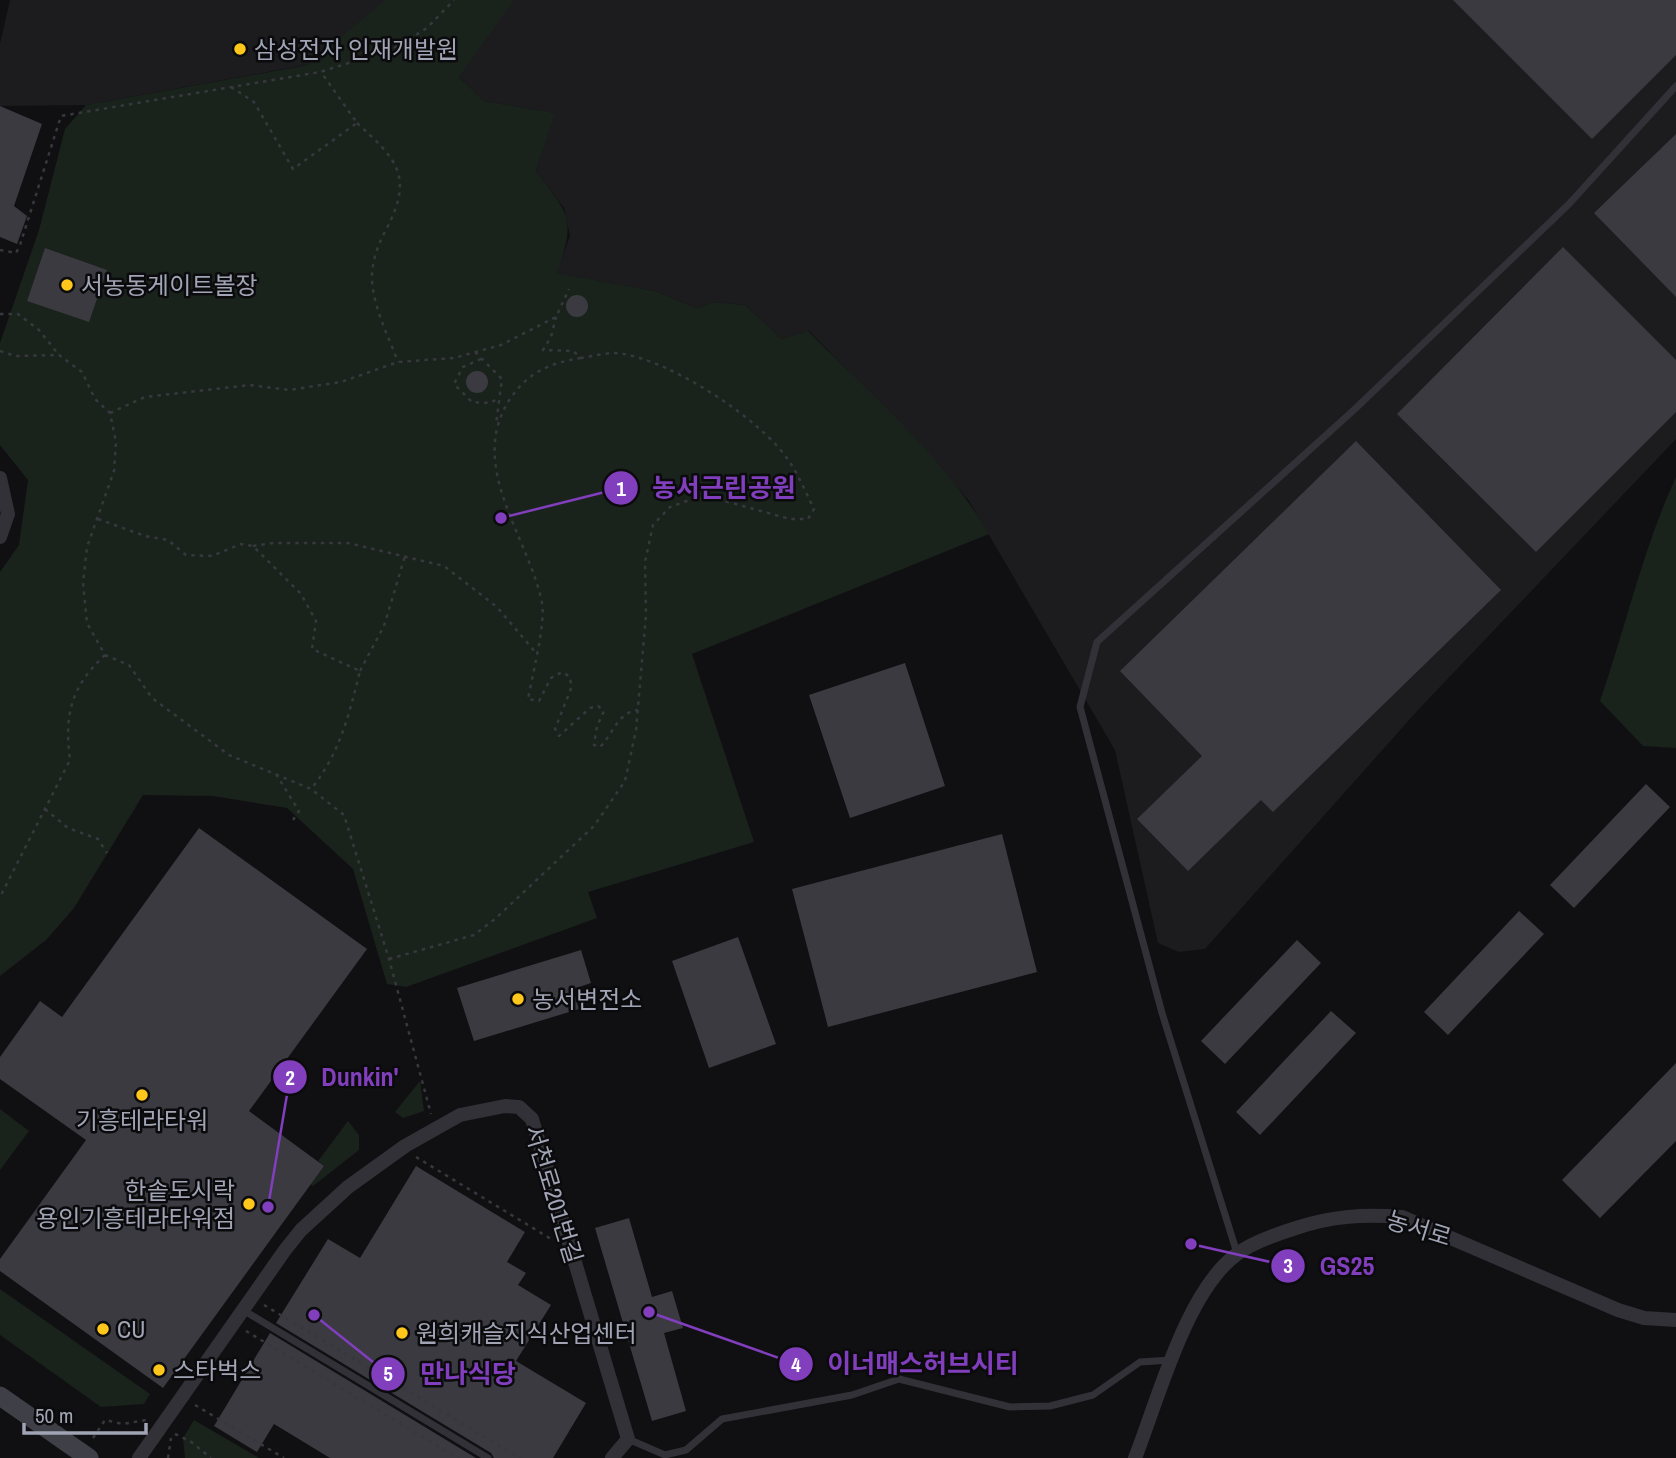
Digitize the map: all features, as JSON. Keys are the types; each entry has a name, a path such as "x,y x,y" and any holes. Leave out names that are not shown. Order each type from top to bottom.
{"street":[{"path":"0,478 8,514 0,537"},
{"name":"서천로201번길","path":"139,1458 301,1230 374,1167 460,1115 490,1107 519,1107 532,1118 628,1439"},
{"name":"농서로","path":"1135,1458 1199,1300 1217,1274 1237,1253 1278,1233 1329,1218 1368,1214 1402,1217 1618,1310 1644,1318 1676,1320"},
{"path":"0,1396 89,1458"},
{"path":"612,1458 628,1439"}],"lane":[{"path":"1237,1253 1162,1013 1080,707 1097,642 1356,408 1569,204 1676,86"},
{"path":"243,1310 488,1458"},
{"path":"628,1439 665,1455 686,1450 722,1419 852,1395 899,1379 1010,1407 1050,1406 1093,1395 1140,1362 1173,1360"}],"path":[{"path":"0,250 16,253 20,245 61,116 320,72 394,49 428,28 454,0"},
{"path":"320,72 357,123 389,153 400,179 400,203 378,245 372,274 374,295 398,362"},
{"path":"231,87 254,102 293,169 357,123"},
{"path":"569,289 556,317 551,337 543,350 573,351 581,358"},
{"path":"0,314 18,314 39,330 59,355 82,372 95,400 110,412 116,442 114,471 87,547 83,583 87,623 105,655 129,665 152,698 229,755 311,789 344,815 390,959 431,1115"},
{"path":"110,412 145,397 250,385 289,390 341,383 398,362 454,358 501,345 556,317"},
{"path":"0,351 15,356 59,355"},
{"path":"475,352 502,379 496,428 496,471 543,607 528,699 539,701 551,678 562,672 569,676 572,686 555,729 559,736 590,708 598,706 604,711 597,726 594,746 600,747 628,711 638,710"},
{"path":"390,959 474,935 495,919 594,826 625,781 638,710 646,615 645,562 653,525 670,507 695,498 721,500 790,519 808,519 814,509 790,462 778,447 692,379 648,360 621,353 555,362 538,369 513,394 496,428"},
{"path":"481,359 463,367 454,384 472,402 490,403 499,398"},
{"path":"98,519 168,540 186,555 212,556 241,544 253,546 274,543 348,543 444,566 498,607 536,653"},
{"path":"253,546 301,594 316,621 312,649 360,671"},
{"path":"311,789 331,764 351,710 360,671 384,626 405,556"},
{"path":"0,897 70,760 67,737 70,712 83,676 105,655"},
{"path":"276,774 299,811 293,820"},
{"path":"45,809 68,828 98,839 107,853"},
{"path":"416,1157 558,1243"},
{"path":"264,1305 520,1458"},
{"path":"246,1331 458,1458"},
{"path":"195,1405 284,1458"},
{"path":"105,1420 123,1424 144,1419"},
{"path":"176,1434 190,1441 211,1458"},
{"path":"168,1458 172,1439"}],"shaded area":[{"path":"10,0 1676,0 1676,439 1418,710 1205,949 1179,952 1158,943 1115,750 969,501 905,428 809,331 782,339 745,305 715,302 696,308 655,291 556,273 570,236 564,208 536,171 554,113 484,101 459,77 372,53 86,105 0,106 0,44"},
{"path":"385,0 514,0 459,77 484,101 555,113 536,171 556,198 566,218 567,240 557,273 655,291 696,308 715,302 745,305 782,339 808,331 928,452 971,506 989,534 692,654 754,842 588,892 597,918 406,987 387,984 353,869 287,808 213,796 143,795 74,908 46,940 0,976 0,572 19,545 28,480 0,445 0,343 39,230 65,129 86,105 308,65"},
{"path":"1676,477 1676,748 1643,746 1600,701 1644,559"},
{"path":"420,1081 424,1111 403,1118 395,1112"},
{"path":"0,1109 29,1131 0,1170"},
{"path":"348,1121 359,1135 359,1150 313,1186 310,1184 324,1166 318,1161"},
{"path":"0,1289 150,1394 144,1404 101,1407 0,1335"},
{"path":"194,1420 259,1458 185,1458 183,1438"}],"building":[{"path":"1453,0 1676,0 1676,55 1592,139"},
{"path":"0,106 42,124 14,206 27,216 17,244 0,237"},
{"path":"1676,134 1676,297 1594,213"},
{"path":"1563,247 1676,360 1676,412 1536,552 1397,414"},
{"name":"서농동게이트볼장","path":"45,248 107,270 89,322 27,301"},
{"path":"577,295 585,298 588,306 585,314 577,317 569,314 566,306 569,298"},
{"path":"477,371 485,374 488,382 485,390 477,393 469,390 466,382 469,374"},
{"path":"1356,441 1501,590 1273,812 1261,800 1188,871 1137,819 1202,756 1120,671"},
{"path":"905,663 945,786 850,818 809,695"},
{"path":"1646,784 1670,807 1574,908 1550,885"},
{"name":"기흥테라타워","path":"199,828 367,949 249,1111 324,1166 163,1388 0,1271 0,1259 86,1140 0,1079 0,1057 40,1001 62,1017"},
{"path":"1002,834 1037,972 828,1027 792,889"},
{"path":"1519,911 1544,934 1448,1035 1424,1012"},
{"path":"738,937 776,1044 709,1068 672,961"},
{"path":"1297,940 1321,963 1225,1064 1201,1041"},
{"name":"농서변전소","path":"581,950 591,983 573,989 579,1009 474,1041 457,988"},
{"path":"1331,1011 1356,1033 1260,1135 1236,1112"},
{"path":"1676,1063 1676,1141 1600,1218 1562,1180"},
{"name":"원희캐슬지식산업센터","path":"416,1166 525,1232 507,1262 526,1273 518,1285 551,1305 516,1361 586,1403 553,1458 494,1458 491,1453 276,1323 328,1239 360,1258"},
{"path":"629,1218 652,1297 672,1291 683,1328 664,1333 686,1411 652,1421 595,1228"},
{"path":"270,1333 476,1458 330,1458 274,1424 257,1452 214,1426"}],"place":[{"name":"삼성전자 인재개발원","path":"240,49"},
{"name":"서농동게이트볼장","path":"67,285"},
{"name":"농서근린공원","path":"501,518"},
{"name":"농서변전소","path":"518,999"},
{"name":"기흥테라타워","path":"142,1095"},
{"name":"한솥도시락 용인기흥테라타워점","path":"249,1204"},
{"name":"Dunkin'","path":"268,1207"},
{"name":"GS25","path":"1191,1244"},
{"name":"이너매스허브시티","path":"649,1312"},
{"name":"만나식당","path":"314,1315"},
{"name":"CU","path":"103,1329"},
{"name":"원희캐슬지식산업센터","path":"402,1333"},
{"name":"스타벅스","path":"159,1370"}]}
